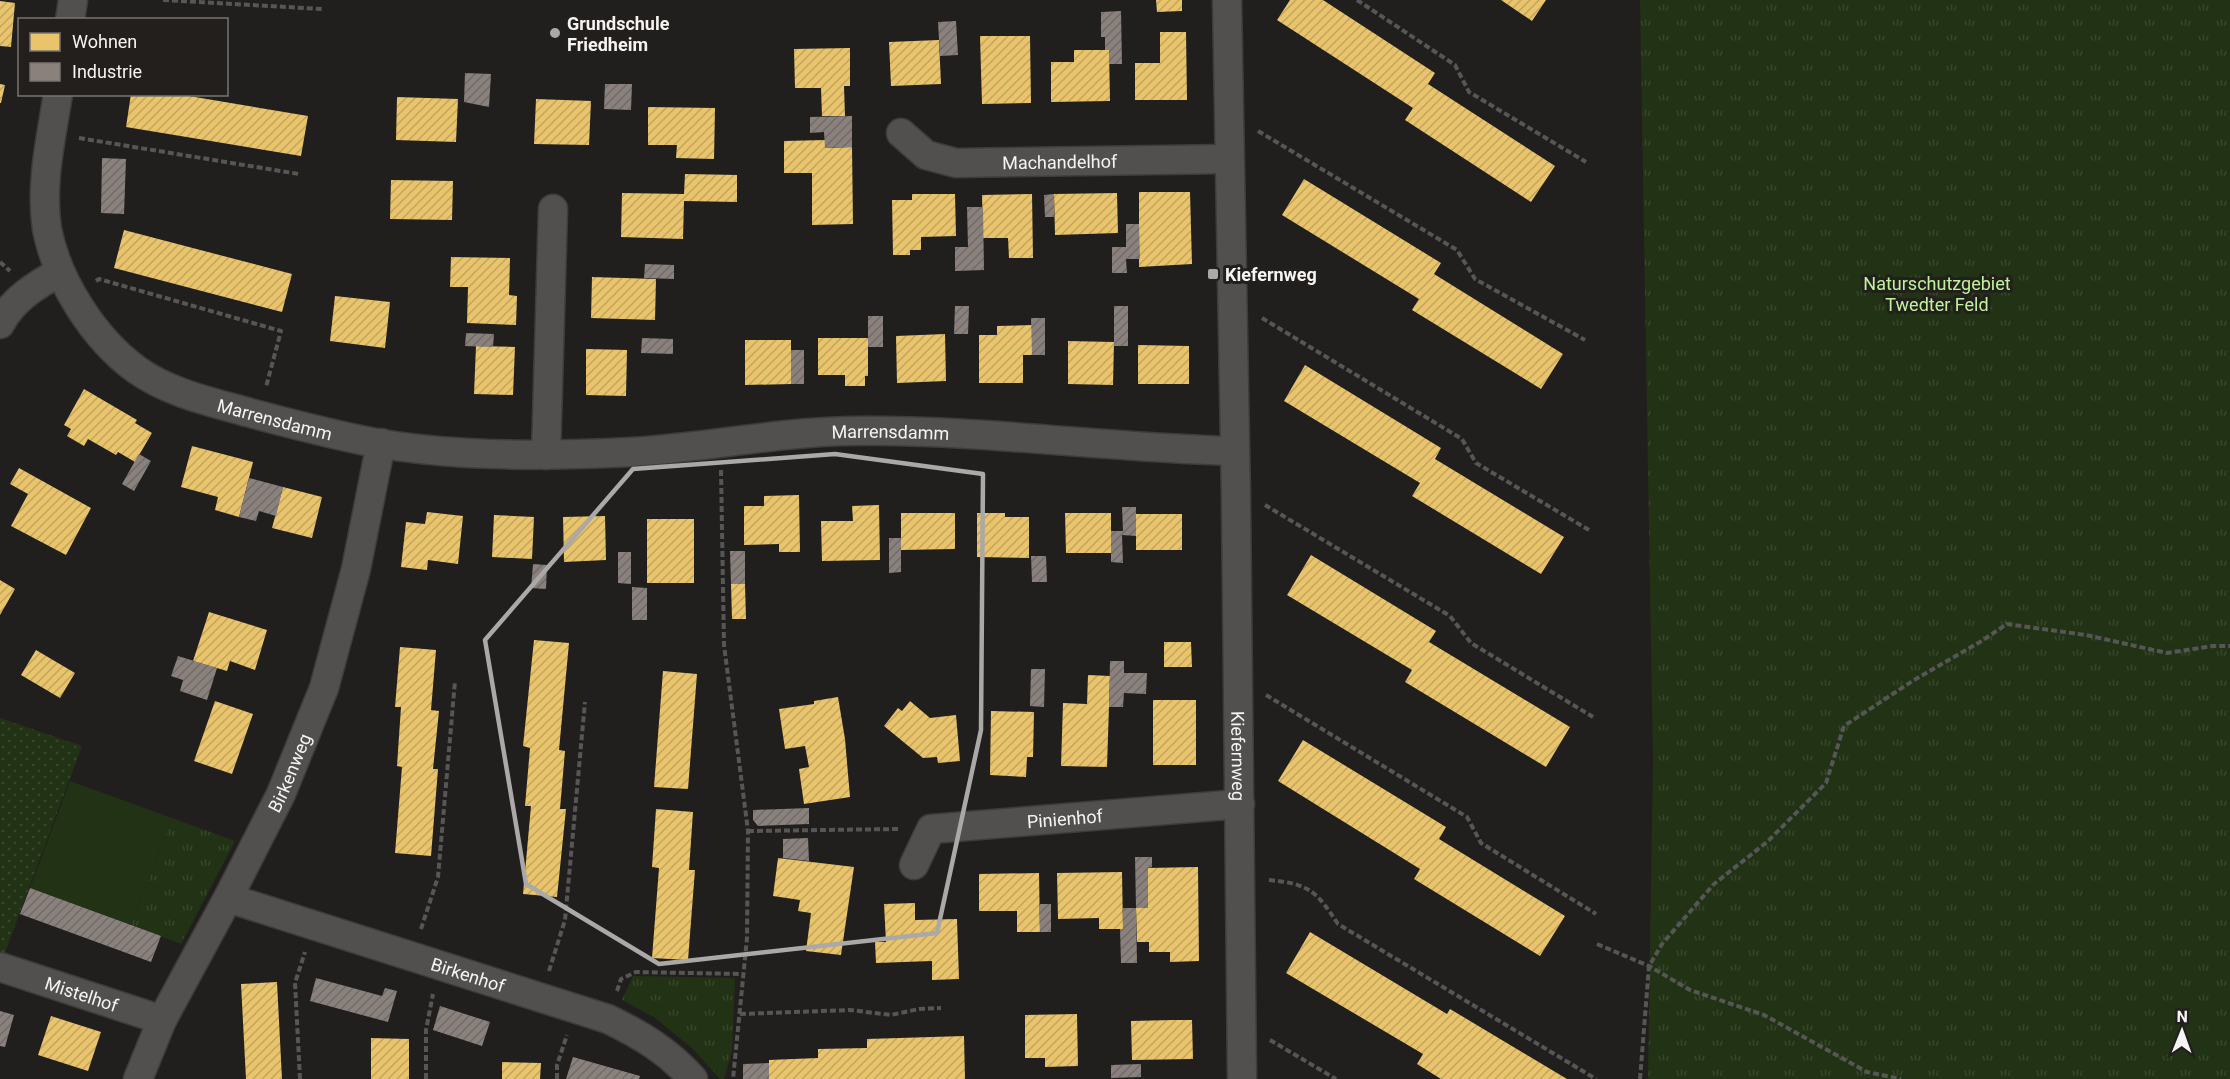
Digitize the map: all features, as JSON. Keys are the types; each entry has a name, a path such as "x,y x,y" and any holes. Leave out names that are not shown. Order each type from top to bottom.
{"street":[{"path":"70,18 73,0"},
{"name":"Kiefernweg","path":"1227,0 1236,500 1242,1079"},
{"name":"Marrensdamm","path":"58,96 44,190 48,230 66,283 96,331 138,370 183,394 258,415 381,444 465,453 546,455 635,452 721,442 860,431 962,433 1186,450 1234,451"},
{"name":"Machandelhof","path":"900,133 926,155 956,163 1229,159"},
{"path":"546,455 553,209"},
{"path":"0,324 5,315 30,289 66,283"},
{"name":"Birkenweg","path":"138,1079 162,1020 281,794 324,688 356,569 381,444"},
{"name":"Pinienhof","path":"931,829 1240,804"},
{"path":"914,865 931,829"},
{"name":"Birkenhof","path":"228,898 441,968 608,1019 644,1036 682,1066 693,1079"},
{"name":"Mistelhof","path":"0,967 162,1020"}],"path":[{"path":"163,0 322,9"},
{"path":"1357,0 1455,65 1469,92 1586,162"},
{"path":"1228,127 1252,127 1458,250 1475,279 1585,340"},
{"path":"52,133 299,174"},
{"path":"66,283 99,279 281,331 258,415"},
{"path":"1232,314 1257,314 1462,439 1476,463 1589,530"},
{"path":"721,442 724,645 748,831 747,938 733,1079"},
{"path":"1236,500 1257,500 1450,616 1470,643 1593,717"},
{"path":"1640,1079 1649,966 1662,944 1714,885 1767,842 1826,783 1844,726 1914,680 2007,624 2086,635 2167,652 2230,646"},
{"path":"411,958 438,877 455,681"},
{"path":"1237,688 1258,690 1467,817 1481,843 1596,914"},
{"path":"540,998 566,920 585,702"},
{"path":"748,831 931,829"},
{"path":"1241,877 1296,883 1320,897 1338,924 1596,1079"},
{"path":"300,1079 295,983 313,926"},
{"path":"1597,944 1649,966 1690,990 1764,1015 1867,1072 1901,1079"},
{"path":"426,1079 426,1030 441,968"},
{"path":"608,1019 621,979 636,972 743,974"},
{"path":"740,1014 850,1010 891,1015 919,1009 941,1008"},
{"path":"557,1079 557,1065 575,1009"},
{"path":"1242,1040 1270,1040 1336,1079"}],"highlighted area":[{"path":"835,454 983,474 981,730 937,933 659,964 526,884 485,640 633,469"}],"green space":[{"name":"Naturschutzgebiet Twedter Feld","path":"1640,0 2230,0 2230,1079 1648,1079 1653,760"},
{"path":"0,718 82,746 4,955 0,954"},
{"path":"70,781 172,818 131,925 30,888"},
{"path":"172,818 235,841 181,944 131,925"},
{"path":"633,976 735,978 732,1051 724,1079 720,1079 692,1048 654,1017 622,1000"}],"building: Wohnen":[{"path":"1156,0 1182,0 1182,11 1157,12"},
{"path":"1290,0 1323,0 1435,73 1428,84 1555,166 1531,202 1405,120 1413,108 1277,20"},
{"path":"1501,0 1546,0 1532,21"},
{"path":"0,1 15,3 11,47 0,46"},
{"path":"1160,32 1186,32 1187,100 1135,100 1135,63 1160,63"},
{"path":"980,36 1030,36 1031,103 982,104"},
{"path":"939,40 941,84 891,86 889,42"},
{"path":"850,48 850,86 844,86 845,116 822,116 821,88 795,88 794,49"},
{"path":"1074,50 1109,50 1110,101 1051,102 1051,62 1074,62"},
{"path":"0,84 5,85 1,103 0,103"},
{"path":"131,96 189,96 308,116 301,156 126,127"},
{"path":"397,97 458,99 456,142 396,140"},
{"path":"536,99 591,101 589,145 534,144"},
{"path":"648,107 715,108 714,159 676,158 677,145 648,145"},
{"path":"825,140 825,148 852,147 853,224 812,225 812,173 784,173 784,141"},
{"path":"685,174 737,175 737,202 684,201 683,239 621,237 622,193 684,194"},
{"path":"1304,179 1441,263 1434,274 1563,354 1541,389 1412,310 1419,299 1282,215"},
{"path":"391,180 453,181 452,220 390,219"},
{"path":"1139,192 1190,192 1192,264 1139,267"},
{"path":"1117,193 1118,233 1055,235 1054,194"},
{"path":"912,194 955,194 956,236 921,237 921,250 910,250 910,255 893,255 892,200 912,200"},
{"path":"1032,194 1033,258 1009,258 1008,238 983,238 982,195"},
{"path":"124,230 292,274 282,312 114,268"},
{"path":"451,257 510,258 509,295 517,296 516,325 467,323 468,287 450,287"},
{"path":"592,277 656,279 655,320 591,318"},
{"path":"335,296 390,302 385,348 330,341"},
{"path":"1032,325 1032,355 1023,355 1023,383 979,383 979,335 997,335 997,326"},
{"path":"945,334 946,381 897,383 896,336"},
{"path":"818,338 868,338 868,376 865,376 865,386 845,386 845,375 818,375"},
{"path":"745,340 791,340 791,384 745,385"},
{"path":"1068,341 1114,342 1113,385 1068,384"},
{"path":"1138,345 1189,346 1189,384 1138,384"},
{"path":"476,346 515,347 513,395 474,394"},
{"path":"586,349 627,350 626,396 586,395"},
{"path":"1305,365 1441,448 1435,459 1564,537 1541,574 1412,496 1420,483 1284,401"},
{"path":"84,389 137,420 135,423 152,433 135,462 118,452 116,455 88,439 84,446 67,436 71,429 64,425"},
{"path":"192,446 253,462 239,517 215,510 218,497 181,487"},
{"path":"19,468 91,508 66,555 11,526 28,494 10,484"},
{"path":"283,487 322,497 312,538 272,528"},
{"path":"799,495 800,552 779,552 779,544 744,545 744,506 764,506 764,496"},
{"path":"879,505 880,560 822,561 821,521 853,521 852,506"},
{"path":"427,512 463,516 458,564 428,560 427,570 401,567 406,522 425,524"},
{"path":"901,513 955,513 955,549 901,550"},
{"path":"977,513 1005,513 1005,517 1029,517 1029,558 977,557"},
{"path":"1065,513 1111,513 1111,553 1066,553"},
{"path":"1136,514 1182,514 1182,550 1136,550"},
{"path":"494,515 534,517 532,559 492,557"},
{"path":"605,516 606,560 564,562 563,517"},
{"path":"647,519 694,519 694,583 647,583"},
{"path":"1311,555 1436,631 1429,642 1570,727 1546,767 1405,682 1412,670 1287,595"},
{"path":"0,580 15,589 0,615"},
{"path":"731,584 745,584 746,619 732,619"},
{"path":"209,612 267,630 255,670 230,661 227,671 193,661"},
{"path":"534,640 569,643 559,750 565,751 560,809 566,809 557,897 523,894 531,806 525,806 530,748 523,746"},
{"path":"1164,642 1191,642 1192,667 1164,667"},
{"path":"400,647 436,650 431,710 439,711 433,769 438,769 431,856 395,853 402,767 397,766 401,707 395,707"},
{"path":"36,650 75,673 60,698 21,675"},
{"path":"663,671 697,674 688,789 654,787"},
{"path":"1088,675 1110,676 1107,767 1061,766 1063,703 1087,704"},
{"path":"838,697 845,739 850,797 804,804 799,769 809,767 805,746 785,749 779,709 814,704 814,701"},
{"path":"1153,700 1196,700 1196,765 1153,765"},
{"path":"215,701 253,714 232,774 194,761"},
{"path":"910,701 930,718 956,715 960,761 938,763 937,757 923,758 884,726 898,708 902,711"},
{"path":"991,711 1034,712 1033,757 1027,757 1026,777 990,775"},
{"path":"1303,740 1446,827 1439,839 1565,916 1540,956 1414,879 1420,869 1278,781"},
{"path":"656,809 693,812 689,870 695,870 688,960 652,958 659,868 652,867"},
{"path":"778,858 854,867 841,955 806,951 811,913 798,911 800,900 773,896"},
{"path":"1198,867 1199,961 1170,962 1170,952 1149,952 1149,942 1137,942 1136,908 1148,908 1148,868"},
{"path":"1122,872 1123,929 1099,929 1099,918 1058,919 1057,873"},
{"path":"1039,873 1040,932 1017,932 1017,911 979,911 979,874"},
{"path":"915,903 915,920 957,919 959,979 932,980 932,961 876,963 875,942 886,942 884,904"},
{"path":"1310,932 1447,1014 1450,1009 1567,1079 1441,1079 1417,1064 1423,1054 1286,973"},
{"path":"277,982 282,1079 246,1079 241,984"},
{"path":"1077,1014 1078,1066 1045,1067 1045,1058 1025,1058 1025,1015"},
{"path":"51,1016 101,1032 88,1071 38,1055"},
{"path":"1192,1020 1193,1059 1132,1060 1131,1021"},
{"path":"964,1036 965,1079 769,1079 769,1060 818,1058 818,1049 867,1048 867,1039"},
{"path":"371,1038 409,1039 409,1079 371,1079"},
{"path":"502,1062 541,1063 540,1079 502,1079"}],"building: Industrie":[{"path":"1121,11 1122,64 1109,64 1109,50 1105,50 1105,37 1101,37 1101,12"},
{"path":"956,21 958,55 940,56 938,22"},
{"path":"465,73 491,74 489,107 464,102"},
{"path":"605,84 632,84 631,110 604,109"},
{"path":"852,116 852,147 825,148 824,132 810,133 810,117"},
{"path":"102,158 126,159 124,214 101,213"},
{"path":"1054,194 1054,217 1045,217 1044,195"},
{"path":"967,207 983,207 984,270 955,271 955,247 968,247"},
{"path":"1126,224 1139,224 1140,259 1126,259 1127,273 1112,273 1112,247 1126,247"},
{"path":"645,264 674,265 674,279 644,278"},
{"path":"955,306 969,306 968,334 954,334"},
{"path":"1114,306 1128,306 1128,346 1114,346"},
{"path":"868,316 883,316 883,347 868,347"},
{"path":"1031,318 1045,318 1045,355 1032,355"},
{"path":"466,333 494,334 493,347 465,346"},
{"path":"642,338 673,339 673,354 641,353"},
{"path":"791,350 804,350 804,384 791,384"},
{"path":"139,454 151,461 134,491 122,484"},
{"path":"249,478 283,487 276,516 259,511 256,521 239,517"},
{"path":"1122,507 1136,507 1136,536 1122,535 1123,563 1111,562 1111,531 1123,531"},
{"path":"889,538 901,538 901,572 889,573"},
{"path":"730,551 745,551 745,584 731,584"},
{"path":"618,552 631,552 631,584 618,583"},
{"path":"1031,556 1046,556 1047,582 1032,582"},
{"path":"533,564 547,565 546,589 531,588"},
{"path":"632,587 647,588 647,620 632,620"},
{"path":"178,656 217,668 207,700 180,691 183,680 171,676"},
{"path":"1110,661 1124,661 1124,673 1147,673 1146,694 1124,693 1123,707 1109,707"},
{"path":"1031,669 1045,669 1044,707 1030,706"},
{"path":"809,808 809,824 758,826 753,820 753,810"},
{"path":"808,838 809,861 783,858 783,839"},
{"path":"1135,857 1152,857 1152,867 1148,868 1148,908 1136,908"},
{"path":"30,888 161,936 151,962 20,914"},
{"path":"1039,904 1051,904 1051,932 1040,932"},
{"path":"1123,908 1136,908 1137,963 1121,963 1120,929 1123,929"},
{"path":"316,978 382,996 385,988 397,991 388,1022 310,1001"},
{"path":"440,1006 490,1022 482,1046 433,1030"},
{"path":"0,1011 14,1015 5,1047 0,1046"},
{"path":"573,1057 640,1076 639,1079 566,1079"},
{"path":"769,1063 769,1079 743,1079 743,1064"},
{"path":"1141,1064 1141,1077 1111,1078 1111,1065"}],"place":[{"name":"Grundschule Friedheim","path":"555,33"},
{"name":"Kiefernweg","path":"1213,274"}]}
